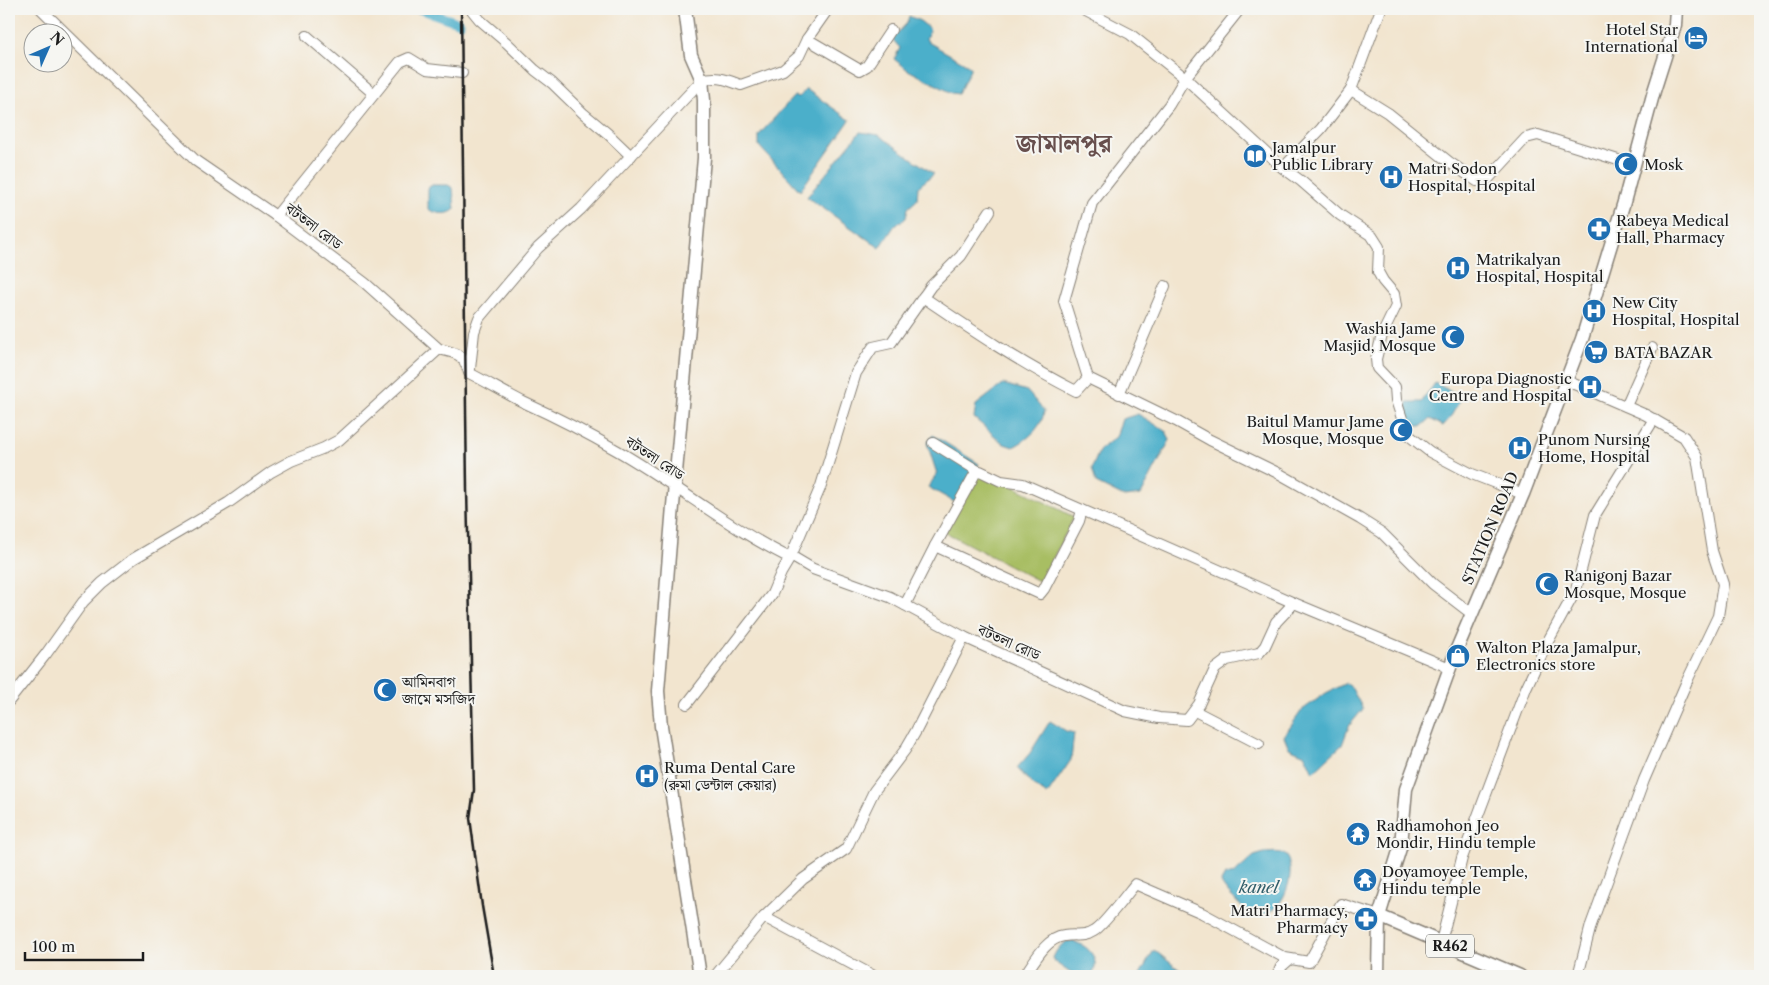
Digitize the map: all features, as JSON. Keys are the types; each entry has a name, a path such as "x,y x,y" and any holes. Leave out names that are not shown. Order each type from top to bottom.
{"main road":[{"path":"685,9 691,55 702,80 704,158 658,691 661,726 700,976"},
{"name":"STATION ROAD","path":"1378,976 1380,916 1401,845 1406,789 1450,668 1523,494 1582,339 1675,25 1676,9"},
{"name":"R462","path":"1380,916 1520,976"}],"street":[{"name":"বটতলা রোড","path":"41,9 196,161 276,216 365,283 439,349 454,352 466,361 469,373 522,402 542,409 582,430 618,451 727,523 813,569 890,597 964,637 1125,711 1159,718 1187,720 1195,711"},
{"path":"471,9 480,20 631,156"},
{"path":"469,373 474,332 479,318 538,248 581,209 702,80 713,76 741,85 783,70 799,56 807,39 828,9"},
{"path":"1082,9 1130,34 1185,78 1283,168 1301,181 1340,216 1372,236 1379,247 1378,272 1394,294 1396,306 1382,335 1376,359 1377,368 1395,387 1396,400 1407,434 1430,452 1472,474 1523,494"},
{"path":"1240,9 1185,78 1169,105 1092,203 1064,301 1088,378 1280,474 1360,519 1382,533 1433,584 1472,614"},
{"path":"1283,168 1321,129 1351,90 1380,9"},
{"path":"807,39 860,70 867,66 890,30"},
{"path":"307,36 374,94"},
{"path":"276,216 400,62 409,58 426,69 462,73"},
{"path":"1351,90 1388,113 1449,162 1477,181 1488,179 1526,138 1538,135 1634,165"},
{"path":"687,704 772,594 791,557 821,486 856,373 873,347 891,343 931,286 961,256 990,210"},
{"path":"1119,394 1165,286"},
{"path":"923,297 996,346 1076,391 1088,378"},
{"path":"1626,406 1652,348"},
{"path":"9,701 83,602 102,584 133,559 228,503 271,472 339,440 439,349"},
{"path":"1567,381 1654,419 1684,437 1697,457 1712,550 1723,584 1718,616 1687,681 1640,789 1591,924 1578,976"},
{"path":"1441,942 1462,858 1526,688 1547,642 1576,590 1595,515 1654,419"},
{"path":"933,443 978,471 1001,481 1023,484 1294,603 1450,668"},
{"path":"905,605 935,546 978,471"},
{"path":"935,546 1040,594 1075,529 1082,510"},
{"path":"1259,744 1195,711 1215,669 1226,660 1258,653 1265,646 1276,622 1294,603"},
{"path":"715,976 764,916 803,879 846,849 874,791 905,750 916,731 964,637"},
{"path":"1024,976 1050,941 1066,935 1080,937 1096,931 1135,884 1202,914 1285,958 1309,962 1341,904 1380,916"},
{"path":"764,916 874,976"},
{"path":"1277,976 1281,967 1290,959"}],"green space":[{"path":"976,467 1074,517 1041,582 943,531"}],"water":[{"path":"909,16 929,28 930,31 926,38 928,42 970,66 970,70 958,94 952,93 908,70 894,59 900,48 893,38 907,23"},
{"path":"806,89 850,120 800,191 759,146 759,135 794,96 799,97"},
{"path":"860,132 879,135 934,174 918,187 917,200 908,208 906,218 895,225 880,248 807,197"},
{"path":"432,185 448,185 453,188 455,209 449,213 442,214 428,209 428,188"},
{"path":"1435,383 1462,397 1443,426 1430,419 1422,426 1412,426 1407,416 1407,402 1422,402"},
{"path":"1003,384 1027,391 1044,411 1041,423 1033,433 1013,447 1004,444 974,418 976,405"},
{"path":"1138,414 1166,431 1170,440 1141,495 1124,497 1096,483 1092,468 1100,449 1116,437 1122,419"},
{"path":"933,435 979,464 956,503 928,487 937,474 927,443"},
{"path":"1346,683 1351,687 1363,709 1349,726 1342,745 1313,772 1305,755 1289,748 1284,736 1302,710 1326,693"},
{"path":"1050,721 1066,731 1074,733 1071,760 1047,795 1033,785 1017,768 1030,753"},
{"name":"kanel","path":"1277,852 1283,854 1289,861 1290,873 1288,886 1282,899 1274,909 1263,915 1250,912 1233,898 1221,882 1225,875 1235,873 1254,856"},
{"path":"1068,941 1087,948 1091,953 1095,964 1091,976 1075,976 1056,963 1053,958 1056,952"},
{"path":"1154,950 1181,971 1177,976 1139,976"}],"waterway":[{"path":"419,9 460,23"}],"railway":[{"path":"461,9 467,490 474,790 470,818 494,976"}],"place":[{"name":"Hotel Star International","path":"1696,38"},
{"name":"Jamalpur Public Library","path":"1255,156"},
{"name":"Mosk","path":"1626,164"},
{"name":"Matri Sodon Hospital, Hospital","path":"1391,177"},
{"name":"Rabeya Medical Hall, Pharmacy","path":"1599,229"},
{"name":"Matrikalyan Hospital, Hospital","path":"1458,268"},
{"name":"New City Hospital, Hospital","path":"1594,311"},
{"name":"Washia Jame Masjid, Mosque","path":"1453,337"},
{"name":"BATA BAZAR","path":"1596,352"},
{"name":"Europa Diagnostic Centre and Hospital","path":"1590,387"},
{"name":"Baitul Mamur Jame Mosque, Mosque","path":"1401,430"},
{"name":"Punom Nursing Home, Hospital","path":"1520,448"},
{"name":"Ranigonj Bazar Mosque, Mosque","path":"1547,584"},
{"name":"Walton Plaza Jamalpur, Electronics store","path":"1458,656"},
{"name":"আমিনবাগ জামে মসজিদ","path":"385,690"},
{"name":"Ruma Dental Care (রুমা ডেন্টাল কেয়ার)","path":"647,776"},
{"name":"Radhamohon Jeo Mondir, Hindu temple","path":"1358,834"},
{"name":"Doyamoyee Temple, Hindu temple","path":"1365,880"},
{"name":"Matri Pharmacy, Pharmacy","path":"1366,919"}],"district":[{"name":"জামালপুর","path":"1064,143"}]}
